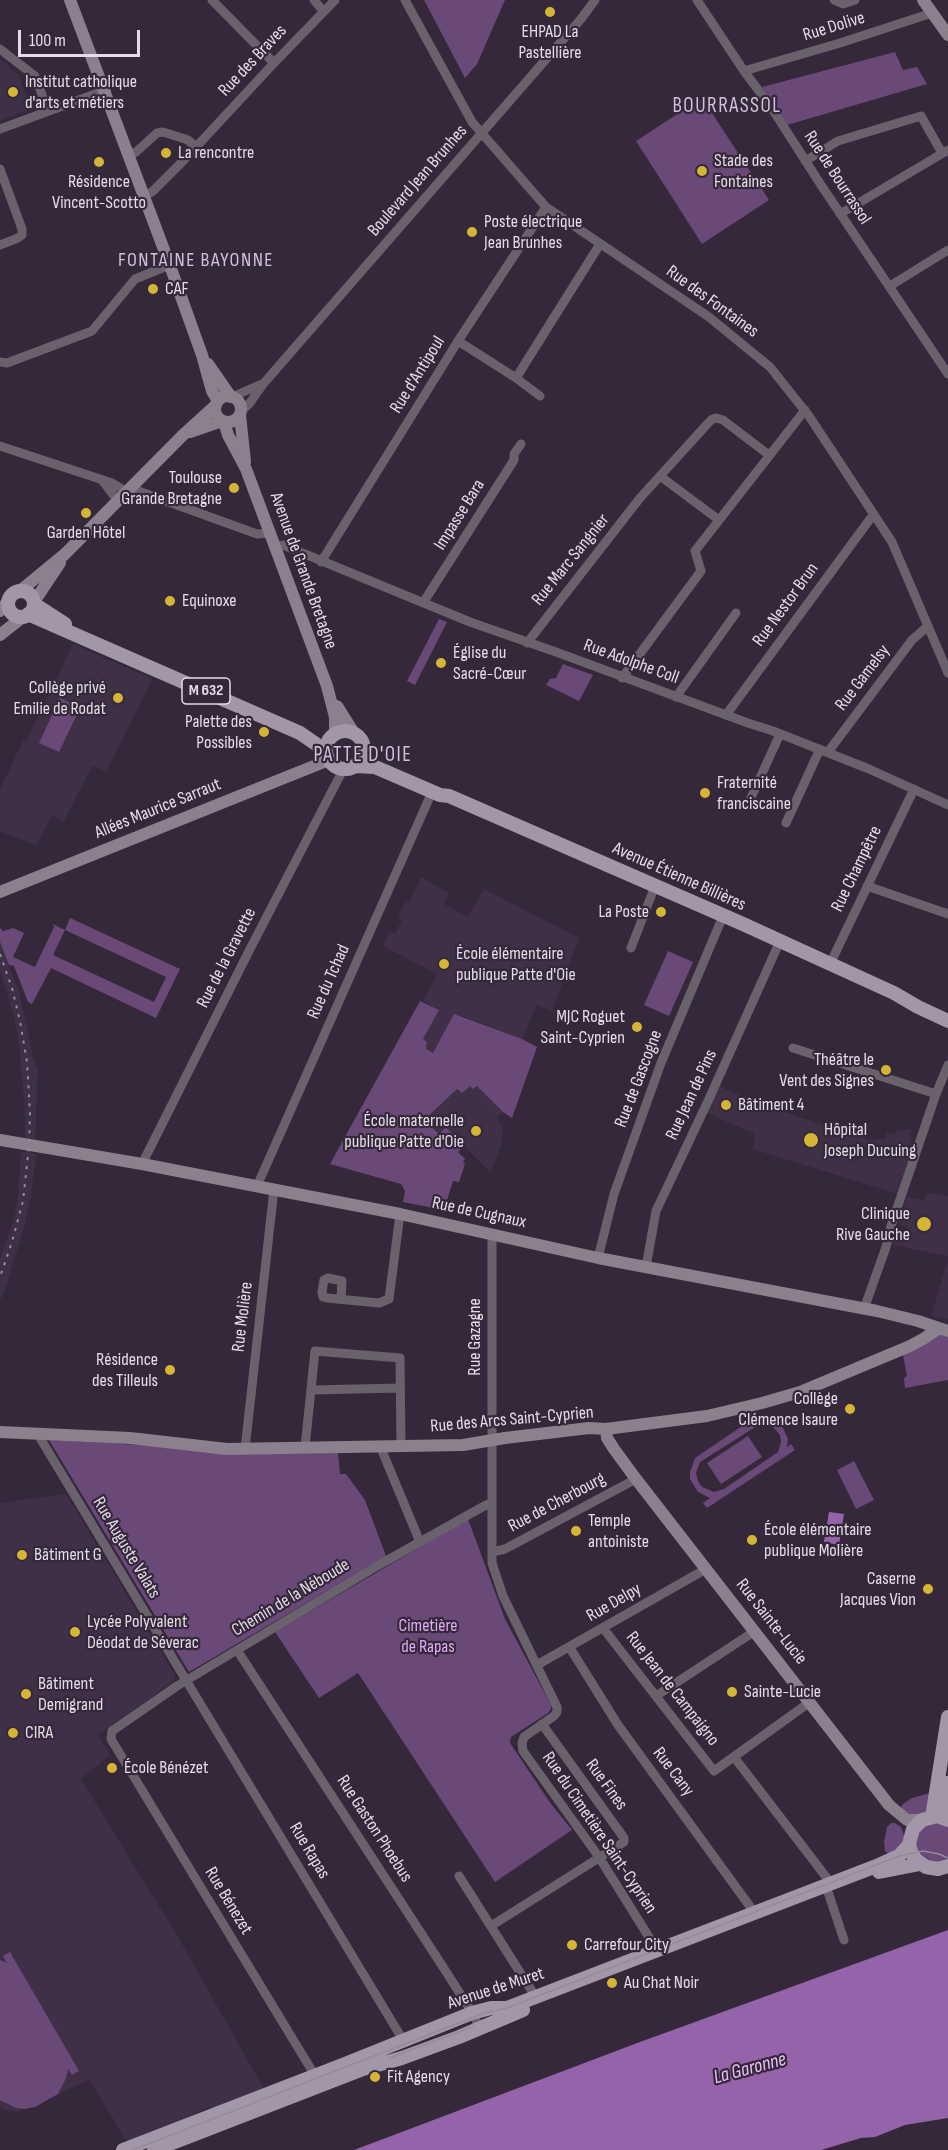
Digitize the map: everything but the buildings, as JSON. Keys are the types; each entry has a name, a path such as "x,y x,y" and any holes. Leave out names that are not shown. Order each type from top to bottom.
{"main road":[{"path":"29,594 30,609 15,615 7,600 29,594"},
{"name":"M 632","path":"30,609 81,636 300,733 327,755"},
{"path":"344,731 354,733 360,739 363,747 362,757 349,767 338,767 327,755 327,742 334,734 344,731"},
{"name":"M 632","path":"300,733 334,734"},
{"name":"Avenue Étienne Billières","path":"363,747 373,757 442,789 449,796"},
{"name":"Avenue Étienne Billières","path":"349,767 375,767 432,792 449,796 780,941 894,993 948,1021"},
{"name":"Avenue Étienne Billières","path":"894,993 921,999 948,1011"},
{"path":"945,1870 920,1864 909,1845 913,1829 927,1818 948,1717"},
{"path":"948,1772 945,1799 948,1813"},
{"path":"927,1818 948,1820"},
{"name":"Avenue de Muret","path":"123,2150 318,2081 402,2058 829,1887 899,1856 909,1845"},
{"name":"Avenue de Muret","path":"154,2150 318,2081 403,2040 472,2013 491,2008 507,2008 754,1912 829,1887 884,1870 920,1864"}],"street":[{"path":"70,0 106,90 202,355 217,403 216,414 223,421"},
{"path":"212,0 274,63"},
{"path":"314,0 323,11"},
{"name":"Rue des Braves","path":"144,197 153,191 335,0"},
{"name":"Rue des Fontaines","path":"405,0 471,122 546,207 709,317 762,360 805,410 897,553 948,673"},
{"name":"Boulevard Jean Brunhes","path":"240,413 595,0"},
{"name":"Rue de Bourrassol","path":"697,0 771,107 948,374"},
{"path":"834,0 843,4 855,0"},
{"path":"923,0 948,35"},
{"name":"Rue Dolive","path":"744,70 840,43 932,13"},
{"path":"0,49 35,76 48,111"},
{"path":"0,129 106,90"},
{"path":"805,161 838,141 921,116 945,151 840,214"},
{"path":"129,155 136,152 158,133 163,132 188,140 195,146"},
{"path":"0,169 22,229 22,235 18,238 0,245"},
{"name":"Rue d'Antipoul","path":"321,562 458,341 546,207"},
{"path":"516,378 600,244"},
{"path":"890,286 948,250"},
{"path":"0,363 7,363 92,332 139,276 170,266"},
{"path":"458,341 540,396"},
{"path":"183,435 223,421 235,420 240,413 239,403 232,397 202,355"},
{"name":"Boulevard Jean Brunhes","path":"232,397 264,383"},
{"path":"7,600 65,554 217,403 225,397 232,397"},
{"path":"622,678 701,572 695,551 805,410"},
{"name":"Avenue de Grande Bretagne","path":"240,413 246,469"},
{"name":"Rue Marc Sangnier","path":"527,643 640,498 711,420 716,418 723,420 769,455"},
{"name":"Avenue de Grande Bretagne","path":"223,421 246,469 327,686 335,717 334,734"},
{"name":"Impasse Bara","path":"423,603 508,470 521,444"},
{"path":"0,446 121,487 125,494 257,534 270,533"},
{"path":"660,476 719,520"},
{"name":"Rue Nestor Brun","path":"726,715 874,515"},
{"name":"Rue Adolphe Coll","path":"277,552 284,545 301,554 527,643 824,751 948,805"},
{"path":"0,635 30,609 65,554"},
{"path":"676,697 736,612"},
{"name":"Rue Gamelsy","path":"786,823 824,751 912,640 928,626"},
{"name":"Avenue de Grande Bretagne","path":"327,686 345,722 354,733"},
{"path":"749,802 780,734"},
{"name":"Allées Maurice Sarraut","path":"0,892 327,755"},
{"name":"Rue de la Gravette","path":"142,1164 250,949 349,767"},
{"name":"Rue Champêtre","path":"830,964 914,789"},
{"name":"Rue du Tchad","path":"257,1186 432,792"},
{"path":"630,948 655,886"},
{"path":"867,886 948,914"},
{"name":"Rue de Gascogne","path":"598,1258 603,1225 661,1063 723,916"},
{"name":"Rue Jean de Pins","path":"646,1267 656,1211 780,941"},
{"path":"794,1048 936,1094"},
{"path":"864,1309 936,1094 948,1065"},
{"name":"Rue de Cugnaux","path":"0,1140 142,1164 400,1214 598,1258 864,1309 918,1321 943,1330"},
{"name":"Rue Molière","path":"244,1449 274,1189"},
{"path":"604,1192 614,1194"},
{"path":"341,1299 379,1303 389,1299 400,1214"},
{"name":"Rue Gazagne","path":"492,1234 492,1440"},
{"name":"Rue des Arcs Saint-Cyprien","path":"0,1432 130,1438 209,1448 244,1449 441,1446 589,1428 606,1429 707,1416 800,1392 943,1330"},
{"path":"304,1447 315,1351 400,1358 401,1446"},
{"path":"312,1390 399,1388"},
{"name":"Rue Sainte-Lucie","path":"606,1429 607,1438 636,1479 894,1810 907,1820 927,1818"},
{"name":"Rue Auguste Valats","path":"37,1433 186,1680"},
{"name":"Rue du Cimetière Saint-Cyprien","path":"492,1440 494,1573 557,1707 554,1716 524,1737 523,1750 598,1857 657,1950"},
{"path":"380,1446 420,1542"},
{"name":"Rue de Cherbourg","path":"492,1552 505,1549 636,1479"},
{"name":"Chemin de la Néboude","path":"112,1731 186,1680 420,1542 492,1503"},
{"name":"Rue Delpy","path":"537,1665 706,1569"},
{"name":"Rue Jean de Campaigno","path":"603,1628 714,1771 734,1758"},
{"path":"656,1696 755,1631"},
{"name":"Rue Cany","path":"570,1648 618,1725 754,1912"},
{"name":"Rue Gaston Phoebus","path":"237,1650 472,2013 479,2028"},
{"name":"Rue Rapas","path":"186,1680 403,2040"},
{"path":"810,1702 734,1758 829,1887 844,1940"},
{"name":"Rue Fines","path":"542,1724 624,1838 624,1842 598,1857"},
{"name":"Rue Bénezet","path":"112,1731 111,1739 318,2081"},
{"path":"490,1926 598,1857"},
{"path":"459,1876 535,1996"}],"shaded area":[{"name":"Institut catholique d'arts et métiers","path":"0,59 19,76 31,109 0,120"},
{"path":"73,644 152,679 106,771 92,766 65,819 63,821 52,815 36,846 0,831 0,789 23,741 26,742"},
{"path":"421,877 449,893 444,904 468,917 484,889 579,938 552,1011 537,1005 522,1039 462,1016 433,1053 426,1049 422,1039 439,1010 423,1001 437,974 383,946 389,932 395,934 402,920 398,918 405,902 409,903"},
{"path":"0,942 19,992 38,1071 35,1139 32,1138 31,1153 36,1154 31,1195 24,1227 0,1300 0,1258 13,1222 18,1198 21,1153 27,1152 28,1138 25,1137 19,1045 14,1016 0,971"},
{"name":"École maternelle publique Patte d'Oie","path":"477,1085 503,1112 496,1118 503,1126 502,1142 491,1173 446,1127 439,1134 424,1120 458,1088"},
{"name":"Hôpital Joseph Ducuing","path":"719,1086 756,1103 870,1140 885,1139 887,1132 894,1135 897,1131 910,1129 911,1141 914,1145 898,1194 753,1149 755,1134 707,1113"},
{"name":"Clinique Rive Gauche","path":"932,1193 948,1196 948,1256 892,1245 895,1234 905,1236 907,1226 899,1222 907,1197 925,1201 926,1195"},
{"name":"Clinique Rive Gauche","path":"948,1259 948,1319 931,1316"},
{"path":"66,1494 175,1675 174,1681 98,1735 110,1755 81,1779 178,1937 264,2089 213,2108 208,2107 127,2142 90,2080 17,2112 4,2110 0,2106 0,1503"}],"green space":[{"path":"424,0 505,0 477,64 465,78"},
{"path":"895,52 903,70 917,67 927,84 787,125 762,87"},
{"name":"Stade des Fontaines","path":"702,98 769,200 702,244 636,141"},
{"path":"439,619 447,622 415,685 407,681"},
{"path":"563,664 593,675 579,701 546,685 550,679 556,678"},
{"path":"60,698 80,708 59,752 39,743"},
{"path":"70,918 180,969 156,1018 51,968 32,1004 28,1002 14,966 9,965 0,942 0,928 3,931 13,928 24,933 13,957 35,967 54,927 53,924 65,930","holes":["65,930 166,977 154,1002 53,955"]},
{"path":"668,951 693,962 669,1016 644,1005"},
{"path":"420,1001 439,1010 423,1039 427,1042 426,1049 433,1053 454,1014 522,1039 537,1047 512,1118 477,1086 473,1089 470,1086 462,1093 457,1089 424,1120 439,1134 446,1127 464,1146 458,1152 465,1159 463,1162 465,1164 459,1182 453,1181 444,1210 403,1202 405,1191 401,1184 330,1164"},
{"path":"940,1334 948,1337 948,1380 905,1388 904,1378 907,1376 903,1355"},
{"path":"764,1417 777,1421 788,1439 787,1447 791,1444 795,1450 707,1508 703,1503 710,1498 698,1492 690,1479 695,1458 751,1420","holes":["760,1424 772,1426 780,1435 781,1442 778,1452 724,1489 714,1492 702,1487 696,1473 700,1462"]},
{"path":"748,1436 762,1457 721,1484 707,1463"},
{"path":"49,1440 246,1454 338,1453 340,1474 346,1474 365,1500 386,1556 189,1672"},
{"path":"854,1461 874,1500 856,1509 837,1470"},
{"name":"Cimetière de Rapas","path":"468,1519 505,1619 551,1705 548,1713 511,1737 510,1743 551,1804 572,1830 495,1882 358,1673 319,1698 275,1632"},
{"path":"930,1793 926,1812 914,1817 900,1809 912,1798"},
{"path":"935,1821 948,1825 948,1858 934,1864 920,1858 913,1843 918,1830"},
{"path":"891,1823 901,1827 905,1841 890,1855 885,1851 884,1842 887,1827"},
{"path":"10,1952 79,2071 72,2075 68,2069 58,2094 35,2107 25,2109 16,2108 0,2100 0,1960 7,1963 3,1956"}],"water":[{"path":"829,1512 844,1514 839,1545 824,1542"},
{"name":"La Garonne","path":"948,1930 948,2118 905,2125 875,2137 861,2138 821,2150 354,2150 640,2042"}],"tram line":[{"path":"133,2150 438,2031 485,2013 507,2008 899,1856 923,1851 948,1858"},
{"path":"390,2058 474,2026"}],"railway":[{"path":"0,954 20,1021 27,1062 30,1113 23,1201 0,1277"}],"place":[{"name":"EHPAD La Pastellière","path":"550,12"},
{"name":"Institut catholique d'arts et métiers","path":"13,92"},
{"name":"La rencontre","path":"166,153"},
{"name":"Résidence Vincent-Scotto","path":"99,162"},
{"name":"Stade des Fontaines","path":"702,171"},
{"name":"Poste électrique Jean Brunhes","path":"472,232"},
{"name":"CAF","path":"153,289"},
{"name":"Toulouse Grande Bretagne","path":"234,488"},
{"name":"Garden Hôtel","path":"86,513"},
{"name":"Equinoxe","path":"170,601"},
{"name":"Église du Sacré-Cœur","path":"441,663"},
{"name":"Collège privé Emilie de Rodat","path":"118,698"},
{"name":"Palette des Possibles","path":"264,732"},
{"name":"Fraternité franciscaine","path":"705,793"},
{"name":"La Poste","path":"661,912"},
{"name":"École élémentaire publique Patte d'Oie","path":"444,964"},
{"name":"MJC Roguet Saint-Cyprien","path":"637,1027"},
{"name":"Théâtre le Vent des Signes","path":"886,1070"},
{"name":"Bâtiment 4","path":"726,1105"},
{"name":"École maternelle publique Patte d'Oie","path":"476,1131"},
{"name":"Hôpital Joseph Ducuing","path":"811,1140"},
{"name":"Clinique Rive Gauche","path":"924,1224"},
{"name":"Résidence des Tilleuls","path":"170,1370"},
{"name":"Collège Clémence Isaure","path":"850,1409"},
{"name":"Temple antoiniste","path":"576,1531"},
{"name":"École élémentaire publique Molière","path":"752,1540"},
{"name":"Bâtiment G","path":"22,1555"},
{"name":"Caserne Jacques Vion","path":"928,1589"},
{"name":"Lycée Polyvalent Déodat de Séverac","path":"75,1632"},
{"name":"Sainte-Lucie","path":"732,1692"},
{"name":"Bâtiment Demigrand","path":"26,1694"},
{"name":"CIRA","path":"13,1733"},
{"name":"École Bénézet","path":"112,1768"},
{"name":"Carrefour City","path":"572,1945"},
{"name":"Au Chat Noir","path":"612,1983"},
{"name":"Fit Agency","path":"375,2077"}],"district":[{"name":"BOURRASSOL","path":"727,107"},
{"name":"FONTAINE BAYONNE","path":"196,261"},
{"name":"PATTE D'OIE","path":"363,756"}]}
